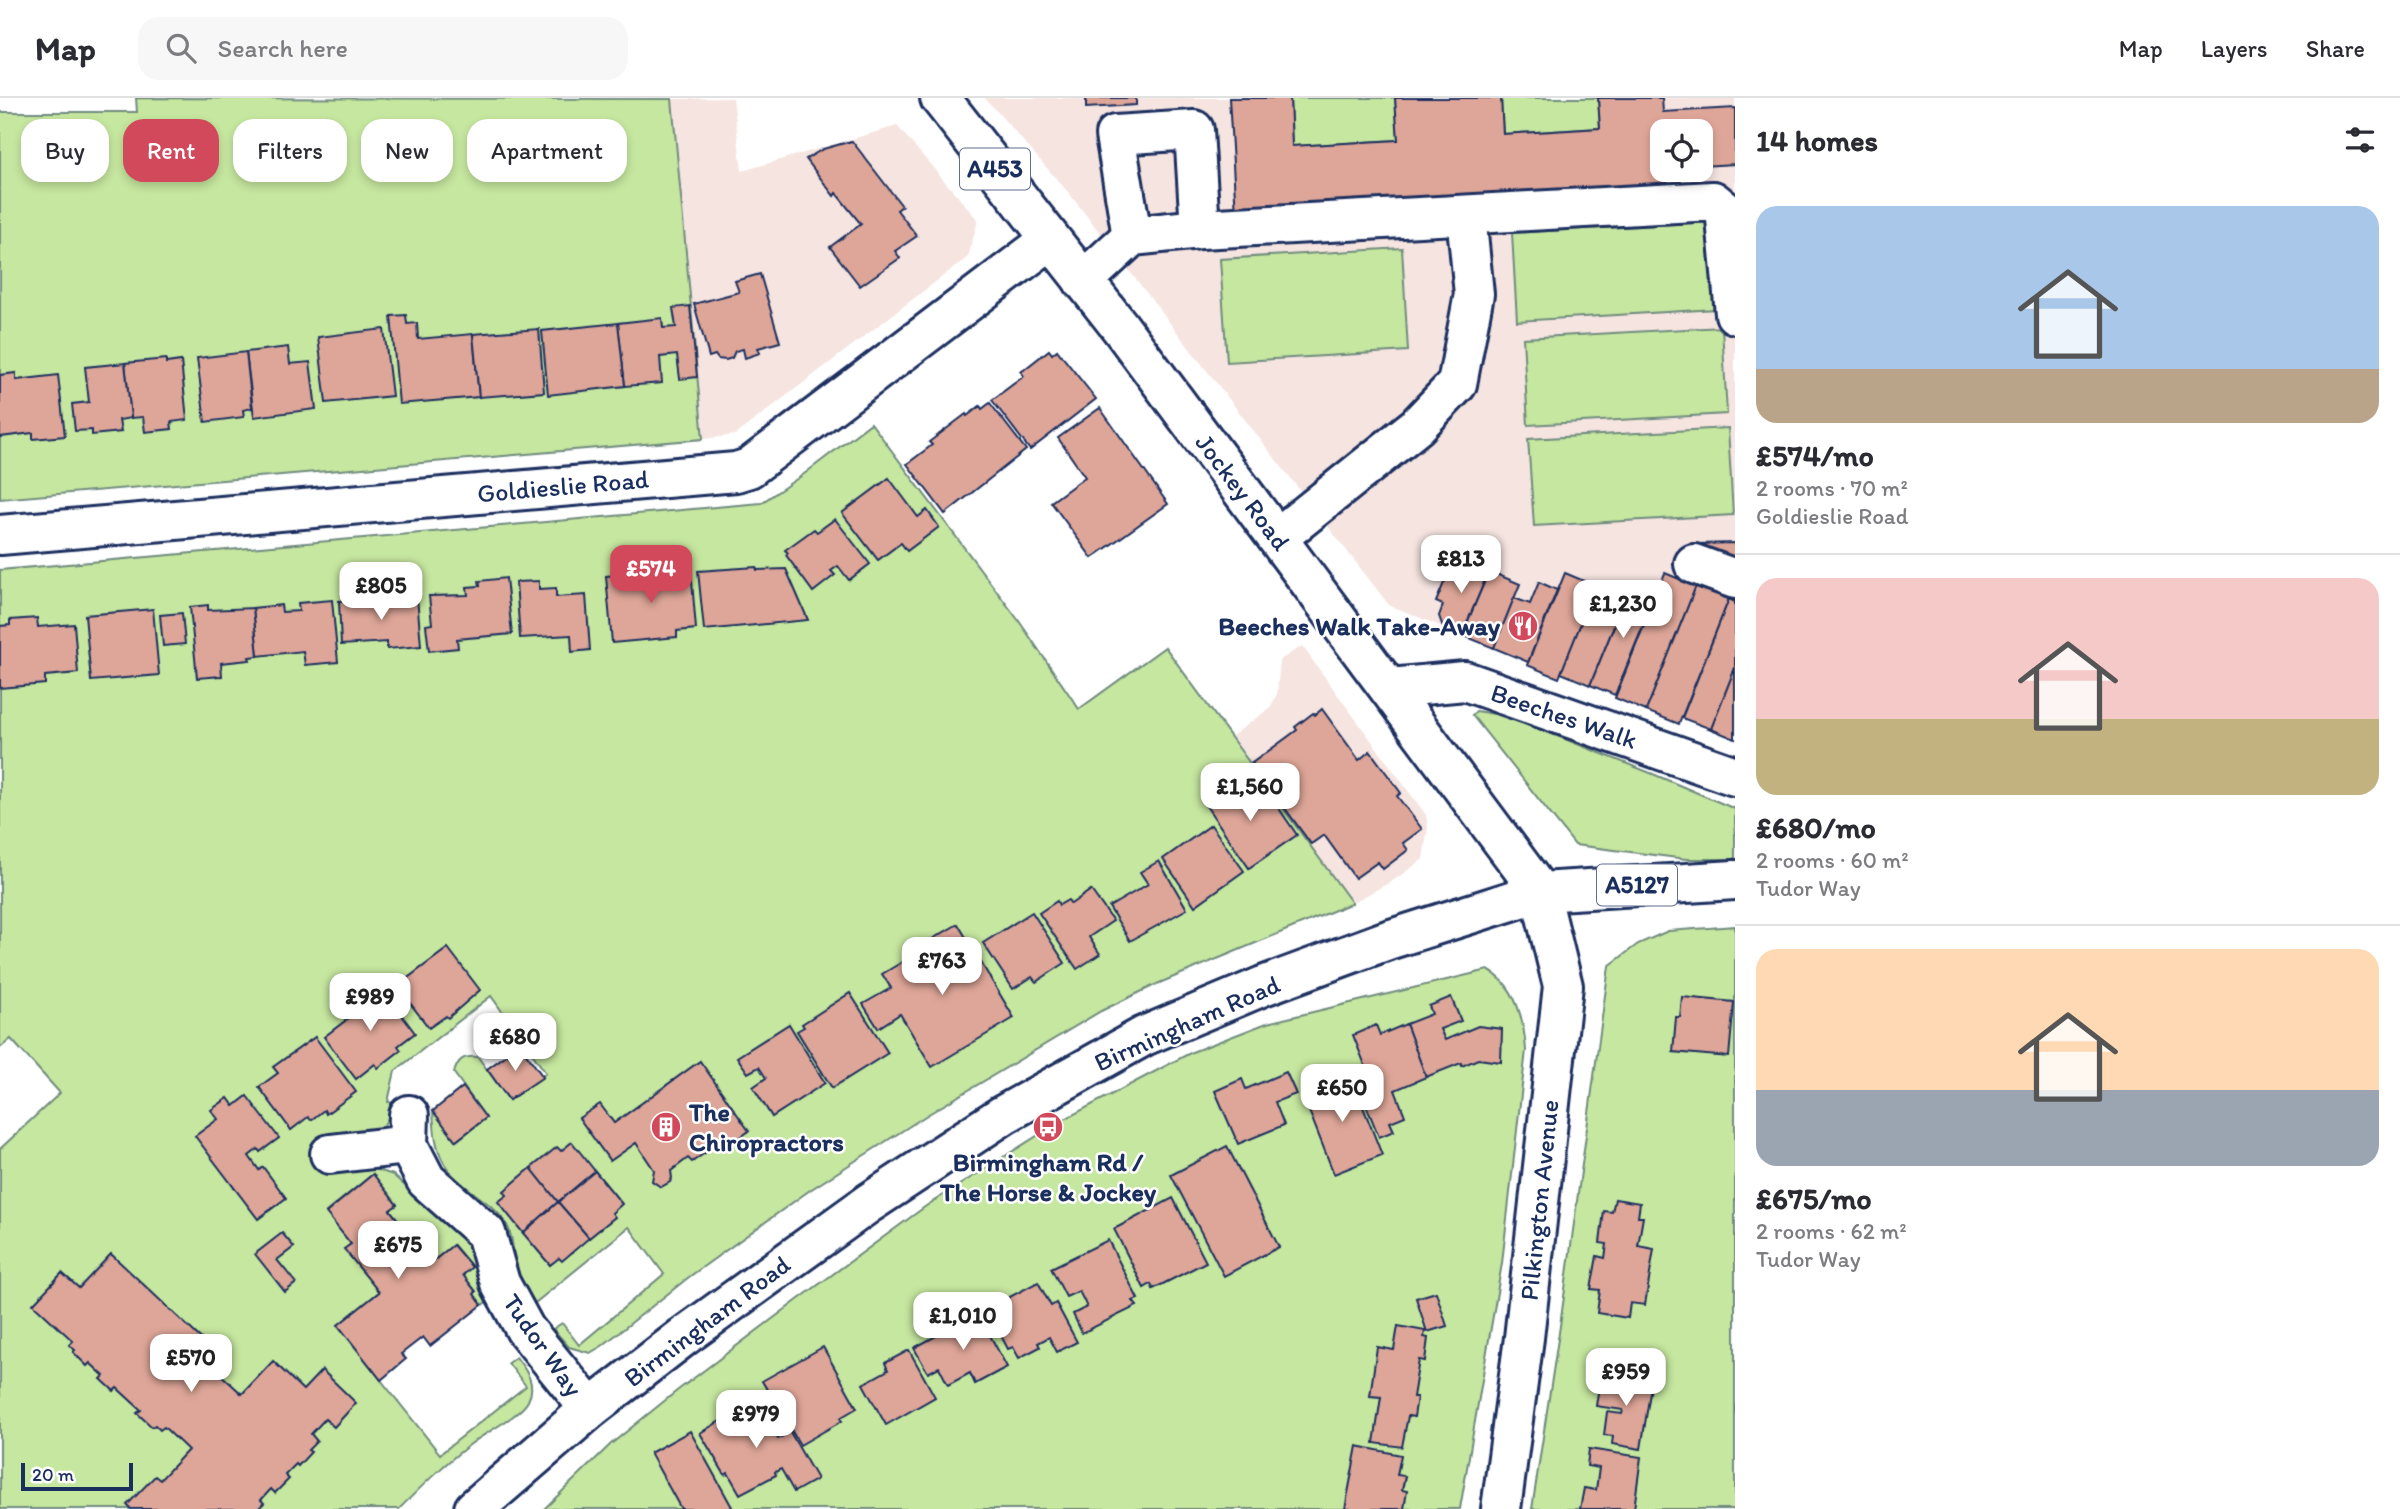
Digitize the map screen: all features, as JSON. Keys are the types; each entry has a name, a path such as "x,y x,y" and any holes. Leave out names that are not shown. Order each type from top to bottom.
{"main road":[{"name":"Jockey Road","path":"940,98 1120,327 1540,892"},
{"path":"1132,236 1115,135 1194,130 1200,229"},
{"path":"1083,281 1132,236 1200,229 1713,201 1724,210 1727,219 1735,314"},
{"path":"1278,538 1418,426 1457,384 1474,294 1466,215"},
{"name":"Goldieslie Road","path":"0,535 736,472 749,468 1050,240"},
{"path":"1694,564 1735,579"},
{"name":"Beeches Walk","path":"1390,688 1465,681 1735,776"},
{"name":"Birmingham Road","path":"474,1509 590,1409 683,1337 869,1203 1003,1115 1144,1036 1263,986 1388,940 1540,892 1735,880"},
{"name":"Pilkington Avenue","path":"1502,1509 1563,986 1540,892"},
{"name":"Tudor Way","path":"330,1153 408,1130 426,1180 486,1233 500,1283 526,1329 590,1409"}],"shaded area":[{"path":"733,98 742,171 897,126 978,220 968,257 735,435 703,439 672,99"},
{"path":"985,98 1735,98 1735,739 1683,718 1679,724 1561,673 1559,678 1527,665 1528,662 1389,605 1069,193"},
{"path":"1302,646 1426,815 1428,827 1423,859 1394,880 1352,903 1232,736 1270,708 1277,694 1280,660"}],"green space":[{"path":"136,98 672,99 703,439 0,499 0,112 137,112"},
{"path":"1290,98 1395,98 1398,140 1292,146"},
{"path":"1501,98 1598,98 1600,128 1503,134"},
{"path":"1711,222 1716,309 1517,321 1512,233"},
{"path":"1402,248 1408,351 1227,362 1220,259"},
{"path":"1722,327 1727,414 1528,425 1523,338"},
{"path":"871,423 1019,621 1079,709 1165,647 1352,903 1157,984 1101,1011 927,1115 810,1190 689,1277 590,1353 569,1347 553,1329 562,1323 579,1345 664,1274 629,1227 535,1303 517,1276 511,1236 506,1223 492,1207 458,1180 444,1163 437,1144 433,1111 456,1141 486,1118 454,1073 459,1062 468,1057 478,1057 509,1100 546,1073 491,996 395,1071 388,1102 394,1103 391,1113 372,1139 341,1169 375,1169 393,1175 471,1245 478,1275 489,1300 482,1305 474,1294 476,1291 463,1275 472,1267 454,1245 432,1262 390,1210 397,1204 373,1174 326,1212 351,1244 345,1249 379,1292 338,1326 440,1454 526,1386 508,1363 516,1357 531,1383 530,1395 524,1407 452,1459 399,1509 0,1509 0,1149 60,1093 11,1039 0,1048 0,570 761,503"},
{"path":"1728,428 1733,515 1534,526 1528,439"},
{"path":"1476,711 1506,716 1735,809 1735,859 1686,859 1575,845 1472,715"},
{"path":"1735,926 1735,1509 1532,1509 1609,966 1638,944 1668,931"},
{"path":"1488,970 1505,985 1517,1004 1526,1050 1502,1263 1460,1509 544,1509 611,1444 799,1299 926,1206 1059,1122 1192,1052 1267,1023"}],"building":[{"path":"1086,98 1136,98 1136,105 1086,108"},
{"path":"1229,98 1290,98 1292,146 1398,140 1395,98 1501,98 1503,134 1600,128 1598,98 1662,98 1663,112 1735,108 1735,164 1713,165 1713,119 1650,119 1650,182 1667,182 1667,188 1236,214"},
{"path":"852,141 902,206 897,210 917,236 895,251 900,258 860,286 830,247 861,224 836,193 834,196 806,159 823,149"},
{"path":"760,274 780,342 758,348 760,353 745,358 743,349 735,351 732,358 726,360 718,359 715,355 709,357 694,304 739,292 735,281"},
{"path":"690,306 697,377 680,379 677,355 660,357 662,383 625,386 618,323 662,318 663,328 676,327 673,308"},
{"path":"406,315 407,324 417,323 418,339 473,334 479,397 399,404 391,316"},
{"path":"618,323 625,386 548,395 542,331"},
{"path":"384,329 392,396 326,403 318,337"},
{"path":"539,329 544,392 479,397 473,334"},
{"path":"288,347 290,364 310,362 316,409 254,417 246,352"},
{"path":"1049,350 1052,354 1057,350 1096,399 1030,450 992,400 1024,376 1021,372"},
{"path":"246,352 252,408 243,410 244,417 205,422 197,358"},
{"path":"166,359 166,363 181,361 187,420 171,422 172,429 145,432 143,417 131,418 125,363"},
{"path":"125,363 131,418 119,420 121,432 92,435 92,430 75,431 72,404 89,402 85,367"},
{"path":"16,373 16,380 58,375 65,436 33,439 33,433 0,437 0,375"},
{"path":"990,403 1026,450 945,514 907,464 932,445 929,442 966,414 967,416 980,406 982,409"},
{"path":"1100,408 1168,504 1092,558 1051,502 1085,477 1058,438"},
{"path":"889,478 918,517 927,510 939,527 907,551 901,543 878,560 842,513"},
{"path":"835,519 870,564 849,580 838,566 831,571 835,575 813,592 785,550 814,529 817,532"},
{"path":"1735,543 1735,568 1699,554 1698,544"},
{"path":"1459,559 1489,571 1462,635 1443,627 1439,616 1443,605 1436,602 1448,573 1452,575"},
{"path":"756,567 757,570 786,569 808,620 704,630 698,571"},
{"path":"691,569 696,629 677,631 677,637 612,643 606,576"},
{"path":"1489,571 1520,584 1494,648 1462,635"},
{"path":"1565,573 1596,586 1559,678 1527,665"},
{"path":"1665,573 1696,586 1646,711 1615,698"},
{"path":"506,578 512,634 457,639 458,648 429,651 426,625 432,624 429,596 468,595 467,587 480,586 479,581"},
{"path":"539,581 539,589 556,588 556,597 586,595 590,650 572,652 571,635 520,638 516,582"},
{"name":"Beeches Walk Take-Away","path":"1539,582 1557,590 1528,662 1494,648 1514,598 1530,604"},
{"path":"1631,584 1656,594 1615,695 1590,685"},
{"path":"1596,586 1625,598 1590,685 1561,673"},
{"path":"1696,586 1729,599 1679,724 1646,711"},
{"path":"417,596 421,646 387,649 387,642 341,645 339,601"},
{"path":"1729,599 1735,602 1735,668 1711,729 1682,718"},
{"path":"332,600 338,662 305,665 303,651 258,656 253,608 281,605 282,612 299,611 298,603"},
{"path":"208,605 208,610 253,608 258,656 249,657 250,660 221,663 222,676 197,678 190,607"},
{"path":"153,609 159,675 91,681 85,615"},
{"path":"182,613 185,644 163,646 160,615"},
{"path":"37,618 38,627 74,624 78,673 45,676 45,684 0,688 0,626 10,625 10,620"},
{"path":"1735,668 1735,739 1711,729"},
{"path":"1322,709 1359,760 1370,751 1401,793 1397,796 1422,829 1403,843 1408,850 1383,869 1378,862 1355,878 1324,835 1311,844 1252,763 1297,730 1295,727 1313,713 1315,715"},
{"path":"1227,782 1242,804 1265,788 1297,835 1249,868 1202,800"},
{"path":"1211,825 1244,871 1195,906 1163,859"},
{"path":"1159,861 1187,909 1130,941 1109,907 1148,884 1140,872"},
{"path":"1091,890 1113,921 1089,937 1100,954 1077,969 1039,913 1057,901 1059,905 1068,900 1071,904"},
{"path":"1032,912 1065,963 1036,982 1032,977 1013,989 983,943"},
{"path":"958,924 1014,1018 932,1067 900,1014 878,1028 863,1004 891,988 882,974 914,955 912,951"},
{"path":"448,948 480,990 448,1018 446,1016 429,1028 397,986"},
{"path":"377,982 415,1033 398,1046 401,1050 378,1068 375,1064 356,1079 324,1037 362,1008 355,999"},
{"path":"850,993 888,1053 832,1088 797,1031 804,1027 802,1024"},
{"path":"1451,997 1461,1021 1440,1029 1445,1040 1478,1026 1502,1029 1501,1062 1478,1059 1426,1077 1406,1024 1432,1014 1429,1006"},
{"path":"1682,997 1734,1002 1729,1057 1673,1052 1676,1017 1680,1017"},
{"path":"789,1024 825,1083 772,1117 753,1087 766,1078 759,1067 748,1073 737,1057"},
{"path":"1406,1024 1426,1077 1395,1090 1405,1116 1390,1122 1394,1131 1379,1137 1360,1090 1373,1085 1353,1035 1376,1025 1380,1035"},
{"path":"315,1037 356,1092 326,1114 324,1110 311,1120 308,1117 291,1130 259,1087 278,1073 273,1067"},
{"path":"520,1045 543,1077 509,1100 487,1069"},
{"name":"The Chiropractors","path":"700,1061 749,1131 724,1149 717,1139 706,1147 709,1150 692,1162 688,1158 671,1171 670,1182 661,1187 652,1181 654,1170 636,1143 610,1161 579,1118 600,1104 614,1123"},
{"path":"1286,1072 1296,1094 1275,1102 1284,1125 1238,1144 1215,1091 1242,1079 1246,1089"},
{"path":"1350,1074 1382,1155 1334,1174 1302,1093"},
{"path":"463,1087 486,1118 456,1141 433,1111"},
{"path":"247,1096 279,1138 260,1152 258,1149 249,1156 259,1170 263,1167 286,1198 258,1219 195,1136 218,1119 211,1110 228,1098 234,1106"},
{"path":"572,1142 595,1171 558,1202 531,1168 557,1147 561,1151"},
{"path":"1227,1146 1279,1247 1224,1276 1171,1175"},
{"path":"531,1168 558,1202 523,1233 498,1202 507,1195 504,1191"},
{"path":"595,1171 622,1204 612,1213 615,1217 589,1238 558,1202"},
{"path":"373,1174 397,1205 390,1210 432,1262 453,1245 472,1267 463,1275 482,1305 430,1346 423,1337 401,1354 406,1359 381,1380 338,1325 379,1292 344,1249 351,1244 326,1213"},
{"path":"1173,1198 1206,1262 1153,1289 1151,1284 1144,1288 1114,1229"},
{"path":"1615,1199 1640,1203 1638,1217 1643,1217 1638,1246 1654,1249 1645,1305 1630,1303 1628,1318 1597,1313 1600,1290 1591,1289 1597,1256 1605,1258 1607,1244 1600,1243 1604,1211 1612,1212"},
{"path":"558,1202 589,1238 562,1261 559,1258 550,1265 523,1233"},
{"path":"282,1233 294,1247 277,1260 296,1283 285,1292 255,1254"},
{"path":"1108,1240 1138,1299 1133,1301 1137,1306 1082,1333 1073,1314 1087,1307 1079,1291 1066,1297 1051,1268"},
{"path":"111,1254 227,1363 218,1372 242,1394 273,1361 303,1390 322,1370 356,1403 334,1427 325,1419 311,1434 317,1441 308,1450 311,1452 285,1475 289,1479 275,1493 271,1489 261,1500 264,1503 258,1509 131,1509 127,1505 155,1476 160,1480 188,1450 164,1427 160,1430 155,1425 152,1427 137,1413 141,1410 117,1388 114,1391 101,1379 104,1376 90,1363 87,1366 69,1345 73,1341 33,1304 62,1273 79,1288"},
{"path":"1038,1282 1051,1306 1056,1303 1077,1342 1057,1352 1049,1337 1038,1343 1040,1347 1019,1358 1013,1347 1008,1349 987,1309"},
{"path":"1436,1292 1447,1326 1427,1332 1416,1298"},
{"path":"978,1313 1007,1367 975,1384 970,1373 948,1385 939,1367 928,1373 914,1348"},
{"path":"1398,1326 1425,1331 1424,1337 1428,1338 1425,1361 1419,1360 1413,1397 1417,1397 1414,1417 1408,1416 1402,1447 1374,1443 1381,1397 1370,1396 1377,1347 1394,1350"},
{"path":"823,1347 857,1408 840,1418 842,1421 800,1445 762,1381"},
{"path":"909,1350 935,1397 886,1425 863,1384 888,1370 885,1363"},
{"path":"1608,1372 1652,1380 1641,1449 1612,1444 1613,1436 1604,1435 1607,1412 1622,1414 1623,1410 1596,1406 1599,1386 1606,1387"},
{"path":"753,1397 778,1439 790,1432 817,1479 794,1492 781,1469 775,1472 776,1475 740,1494 728,1473 725,1475 700,1433 732,1414 730,1411"},
{"path":"690,1431 732,1507 729,1509 681,1509 650,1453"},
{"path":"1357,1446 1401,1455 1397,1475 1405,1476 1402,1490 1407,1491 1404,1509 1345,1509"},
{"path":"1589,1449 1641,1457 1634,1509 1580,1509 1584,1488 1596,1490 1599,1468 1587,1466"}],"place":[{"name":"Beeches Walk Take-Away","path":"1523,626"},
{"name":"The Chiropractors","path":"666,1127"},
{"name":"Birmingham Rd / The Horse & Jockey","path":"1048,1127"}]}
